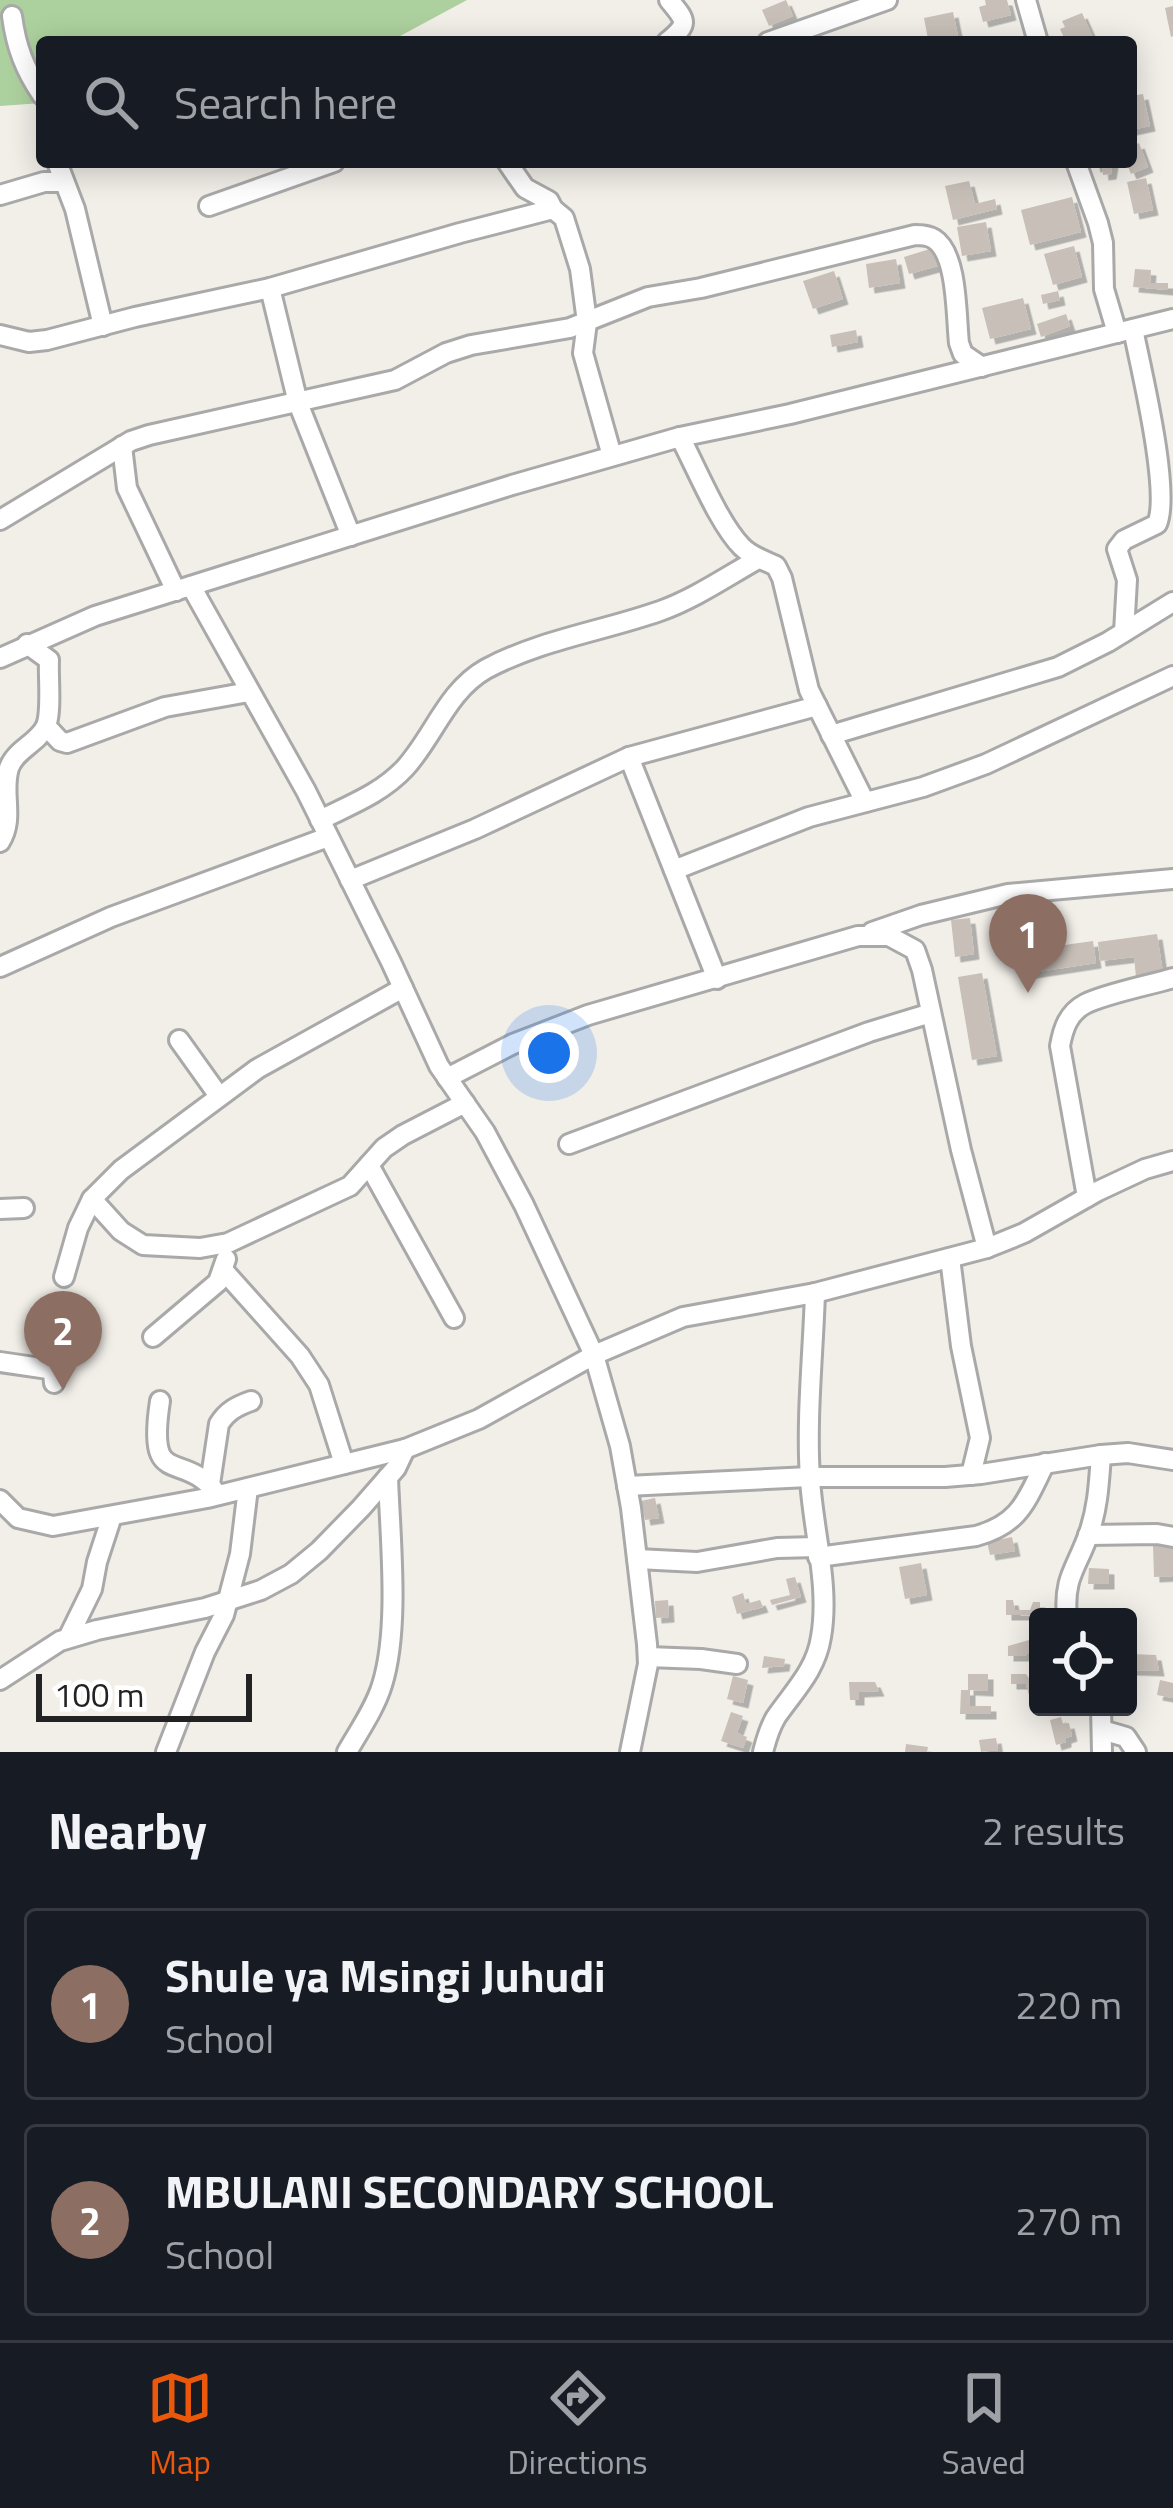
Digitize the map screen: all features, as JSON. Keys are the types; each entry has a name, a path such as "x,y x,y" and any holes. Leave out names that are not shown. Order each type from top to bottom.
{"street":[{"path":"669,0 684,23 674,36"},
{"path":"785,36 886,0"},
{"path":"1026,0 1036,36"},
{"path":"12,16 17,47 36,87"},
{"path":"59,168 75,209 103,326"},
{"path":"209,206 318,168"},
{"path":"511,168 525,188 564,218 580,269 587,322 585,364 612,456"},
{"path":"1078,168 1103,243 1104,289 1125,331 1164,443 1161,517 1117,549 1127,580 1124,632"},
{"path":"0,195 44,182 64,182"},
{"path":"0,335 37,342 270,288 554,209"},
{"path":"0,520 122,446 149,435 394,380 446,353 587,322 648,297 922,235 937,240 945,251 952,269 959,343 963,355 982,367"},
{"path":"270,288 298,403 351,536"},
{"path":"0,658 95,616 512,484 680,437 1173,320"},
{"path":"680,437 741,547 776,566 808,690 865,802"},
{"path":"122,446 127,488 324,829 439,1066 485,1132 594,1354 620,1446 648,1657 630,1752"},
{"path":"0,967 324,829 394,779 422,748 450,701 482,671 519,654 666,609 758,559"},
{"path":"831,735 1058,667 1173,602"},
{"path":"0,842 8,825 9,769 46,726 49,660 27,644"},
{"path":"674,870 809,817 922,787 986,764 1173,676"},
{"path":"46,726 67,743 165,707 249,692"},
{"path":"350,880 475,829 629,757 817,706"},
{"path":"629,757 717,979"},
{"path":"447,1078 513,1044 588,1016 921,915 1008,894 1173,879"},
{"path":"858,937 889,936 915,950 987,1248"},
{"path":"1087,1197 1060,1046 1063,1028 1085,1004 1173,978"},
{"path":"64,1276 92,1198 121,1170 257,1069 403,988"},
{"path":"568,1144 931,1012"},
{"path":"179,1040 220,1096"},
{"path":"92,1198 121,1231 143,1245 200,1248 228,1243 332,1197 350,1186 384,1148 465,1103"},
{"path":"0,1500 18,1518 53,1526 214,1490 248,1488 405,1449 479,1419 594,1354 683,1317 815,1293 987,1248 1145,1169 1173,1161"},
{"path":"369,1165 454,1318"},
{"path":"0,1209 24,1208"},
{"path":"152,1337 218,1282 228,1243"},
{"path":"950,1258 961,1346 980,1438 971,1475"},
{"path":"224,1271 320,1384 344,1464"},
{"path":"763,1752 773,1721 812,1668 820,1643 823,1587 809,1478 815,1293"},
{"path":"0,1361 48,1369 53,1372 53,1383"},
{"path":"160,1401 159,1454 214,1490"},
{"path":"214,1490 219,1424 236,1406 251,1402"},
{"path":"0,1680 68,1638 228,1600 291,1574 397,1468 405,1449"},
{"path":"627,1486 971,1475 1101,1455 1173,1460"},
{"path":"1067,1608 1066,1583 1098,1499 1101,1455"},
{"path":"637,1559 697,1562 777,1548 818,1552 976,1536 1012,1521 1045,1463"},
{"path":"347,1752 382,1685 388,1652 388,1477"},
{"path":"166,1752 195,1674 224,1615 241,1555 248,1488"},
{"path":"68,1638 92,1589 112,1516"},
{"path":"1088,1535 1173,1537"},
{"path":"648,1657 737,1664"},
{"path":"1101,1716 1102,1752"},
{"path":"1102,1730 1126,1737 1136,1752"}],"green space":[{"path":"0,0 467,0 400,36 36,36 36,103 0,106"}],"building":[{"path":"786,0 793,16 769,26 762,10"},
{"path":"985,0 1007,0 1011,15 983,22 979,7 986,5"},
{"path":"1173,6 1173,36 1171,37 1165,8"},
{"path":"953,12 958,36 927,36 924,18"},
{"path":"1082,13 1092,36 1063,36 1062,21"},
{"path":"1143,94 1150,126 1137,129 1137,95"},
{"path":"1137,144 1148,167 1131,174 1128,168 1137,168"},
{"path":"1146,178 1153,210 1134,214 1127,182"},
{"path":"969,181 975,204 995,199 997,209 953,220 945,186"},
{"path":"1072,197 1081,232 1030,245 1021,210"},
{"path":"986,222 991,251 962,256 957,227"},
{"path":"1074,246 1082,277 1053,285 1044,254"},
{"path":"933,248 938,266 909,274 904,257"},
{"path":"896,259 900,283 869,288 866,264"},
{"path":"1135,269 1151,270 1150,283 1168,283 1168,290 1133,287"},
{"path":"834,271 843,299 813,309 803,281"},
{"path":"1058,291 1060,300 1043,304 1041,295"},
{"path":"1023,298 1031,329 990,339 982,308"},
{"path":"1066,314 1070,326 1041,337 1037,324"},
{"path":"856,330 858,342 832,347 830,335"},
{"path":"970,918 974,954 955,957 951,920"},
{"path":"1157,934 1163,973 1136,977 1134,957 1100,961 1098,942"},
{"path":"1093,941 1096,963 1018,975 1015,952"},
{"path":"982,973 997,1056 972,1060 958,977"},
{"path":"655,1498 659,1518 645,1520 641,1501"},
{"path":"1012,1537 1015,1551 990,1555 987,1542"},
{"path":"1173,1543 1173,1576 1154,1577 1153,1544"},
{"path":"921,1563 927,1595 905,1599 899,1567"},
{"path":"1089,1568 1109,1569 1109,1584 1088,1584"},
{"path":"795,1577 801,1597 772,1605 770,1600 790,1595 786,1579"},
{"path":"743,1593 746,1604 760,1600 763,1607 737,1614 732,1597"},
{"path":"668,1600 669,1617 656,1618 655,1601"},
{"path":"1006,1600 1013,1600 1015,1610 1029,1610 1029,1615 1006,1615"},
{"path":"1029,1640 1025,1656 1008,1656 1008,1646"},
{"path":"1137,1654 1156,1655 1159,1671 1137,1670"},
{"path":"764,1656 785,1659 784,1666 762,1668"},
{"path":"968,1674 988,1674 988,1691 968,1690"},
{"path":"1011,1674 1026,1674 1029,1695 1026,1684 1011,1684"},
{"path":"733,1676 748,1680 743,1703 727,1699"},
{"path":"1160,1680 1173,1683 1173,1698 1157,1695"},
{"path":"849,1682 875,1682 879,1691 859,1692 859,1700 850,1700"},
{"path":"961,1690 970,1690 970,1706 991,1706 991,1714 960,1714"},
{"path":"731,1712 743,1716 737,1733 747,1737 743,1748 721,1741"},
{"path":"1061,1717 1063,1724 1069,1723 1072,1736 1056,1745 1050,1720"},
{"path":"996,1738 998,1750 981,1752 979,1740"},
{"path":"906,1744 928,1747 927,1752 905,1752"}],"place":[{"name":"Shule ya Msingi Juhudi","path":"1028,993"},
{"name":"MBULANI SECONDARY SCHOOL","path":"63,1390"}]}
